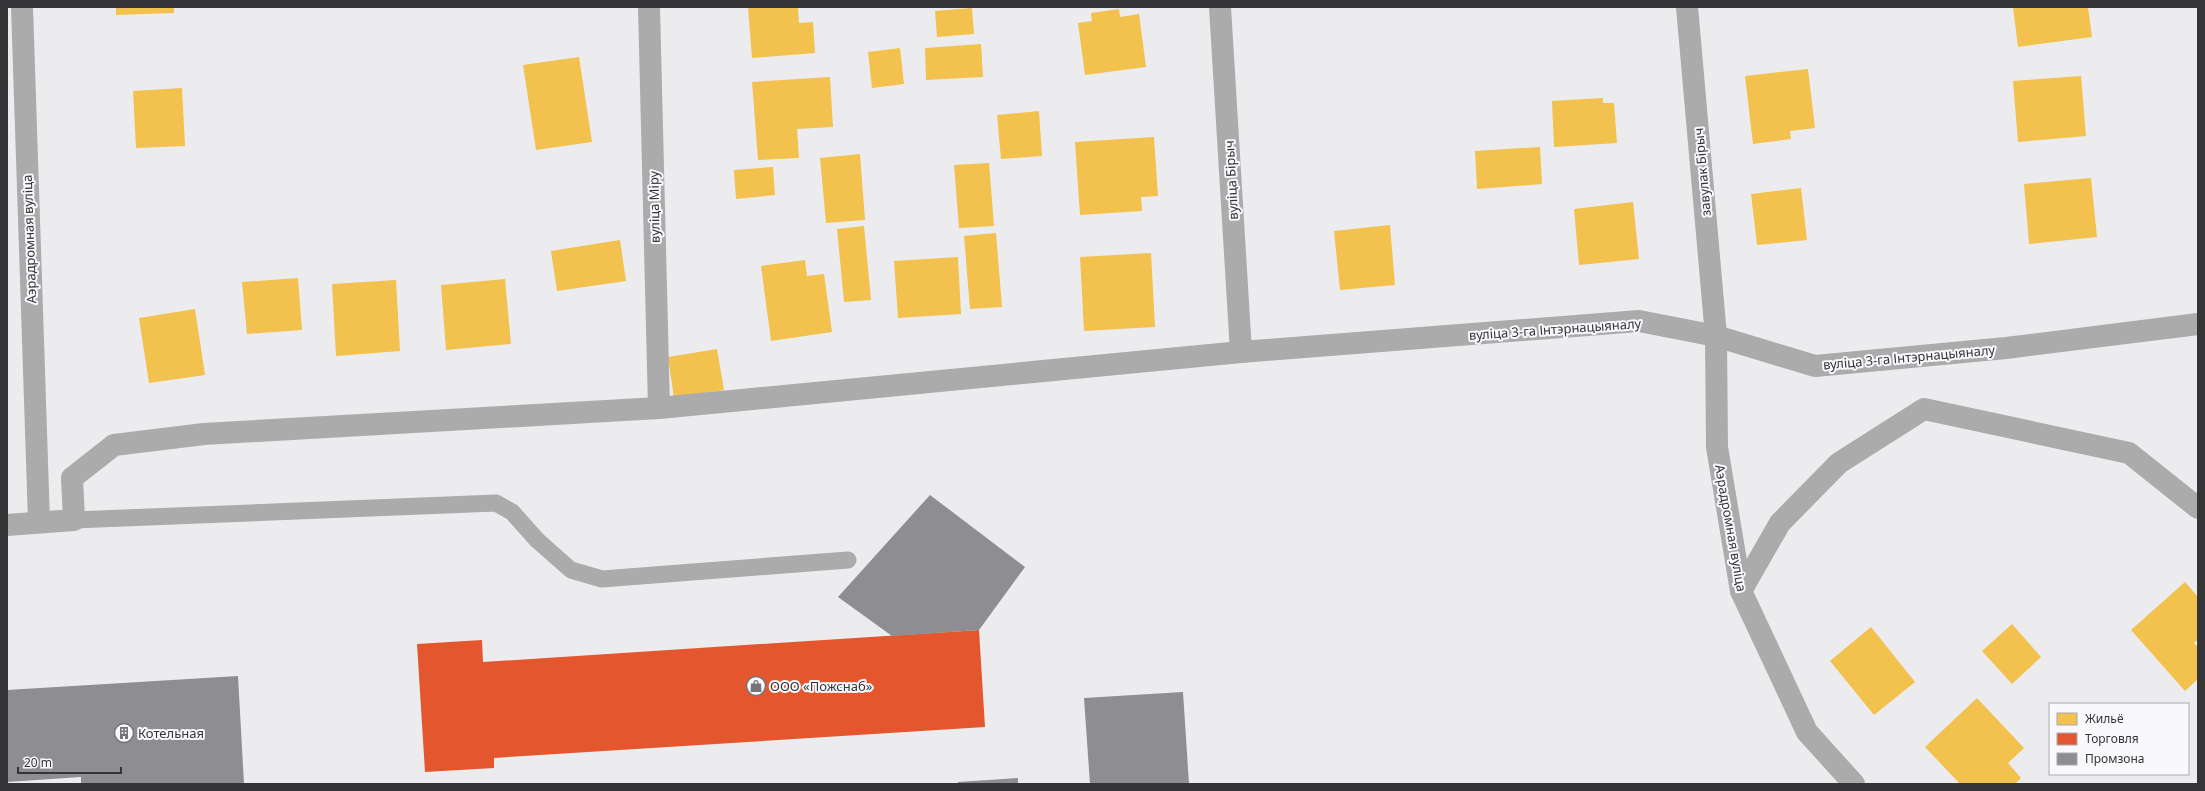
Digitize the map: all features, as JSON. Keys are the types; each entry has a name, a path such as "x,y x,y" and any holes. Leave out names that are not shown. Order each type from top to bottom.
{"street":[{"name":"Аэрадромная вуліца","path":"22,7 39,522"},
{"name":"вуліца Міру","path":"649,7 659,408"},
{"name":"вуліца Бірыч","path":"1220,7 1241,352"},
{"name":"завулак Бірыч","path":"1687,7 1716,336"},
{"name":"вуліца 3-га Інтэрнацыяналу","path":"74,520 72,478 114,445 204,434 659,408 1241,352 1639,321 1716,336 1815,366 2006,348 2198,324"},
{"name":"Аэрадромная вуліца","path":"1716,336 1717,447 1741,591 1807,732 1854,784"},
{"path":"1741,591 1780,523 1839,462 1924,409 2129,453 2198,508"},
{"path":"7,525 74,520"}],"lane":[{"path":"74,520 496,503 512,512 537,540 571,570 602,578 848,560"}],"building: Жильё":[{"path":"116,7 174,7 174,13 116,15"},
{"path":"748,7 798,7 799,23 813,22 815,53 752,58"},
{"path":"2013,7 2088,7 2092,37 2018,47"},
{"path":"972,8 974,34 937,37 935,11"},
{"path":"1119,9 1120,17 1139,14 1146,67 1085,75 1078,23 1092,21 1091,13"},
{"path":"981,44 983,77 926,80 925,48"},
{"path":"900,48 904,84 872,88 868,52"},
{"path":"579,57 592,142 536,150 523,65"},
{"path":"1808,69 1815,128 1790,131 1791,139 1753,144 1745,76"},
{"path":"2081,76 2086,136 2018,142 2013,81"},
{"path":"830,77 833,127 797,129 799,158 758,160 752,82"},
{"path":"182,88 185,146 136,148 133,91"},
{"path":"1603,98 1603,103 1614,103 1617,143 1554,147 1552,101"},
{"path":"1039,111 1042,156 1001,159 997,115"},
{"path":"1154,137 1158,196 1141,197 1142,211 1080,215 1075,142"},
{"path":"1540,147 1542,184 1477,189 1475,151"},
{"path":"860,154 865,220 826,223 820,158"},
{"path":"989,163 994,226 959,228 954,165"},
{"path":"773,167 775,195 736,199 734,170"},
{"path":"2091,178 2097,237 2029,244 2024,184"},
{"path":"1801,188 1807,240 1757,245 1751,194"},
{"path":"1633,202 1639,259 1579,265 1574,209"},
{"path":"1390,225 1395,285 1340,290 1334,231"},
{"path":"864,226 871,300 844,302 837,229"},
{"path":"996,233 1002,307 970,309 964,236"},
{"path":"620,240 626,281 557,291 551,251"},
{"path":"1151,253 1155,327 1084,331 1080,257"},
{"path":"958,257 961,314 898,318 894,261"},
{"path":"805,260 807,276 824,274 832,332 771,341 761,266"},
{"path":"298,278 302,330 247,334 242,282"},
{"path":"505,279 511,344 446,350 441,285"},
{"path":"396,280 400,351 336,356 332,284"},
{"path":"195,309 205,375 149,383 139,318"},
{"path":"717,349 724,390 674,398 668,357"},
{"path":"2185,582 2198,597 2198,639 2194,643 2198,647 2198,679 2185,691 2131,630"},
{"path":"2012,624 2041,657 2012,684 1982,651"},
{"path":"1871,627 1915,682 1874,715 1830,661"},
{"path":"1977,698 2024,748 2008,763 2021,778 2015,784 1960,784 1925,747"}],"building: Торговля":[{"path":"979,630 985,727 494,758 494,768 425,772 417,644 482,640 483,662"}],"building: Промзона":[{"path":"930,495 1025,567 979,630 892,636 838,597"},
{"name":"Котельная","path":"238,676 244,784 81,784 81,777 7,782 7,690"},
{"path":"1183,692 1189,784 1090,784 1084,698"},
{"path":"1018,778 1018,784 958,784 958,782"}],"place":[{"name":"ООО «Пожснаб»","path":"756,686"},
{"name":"Котельная","path":"124,733"}]}
